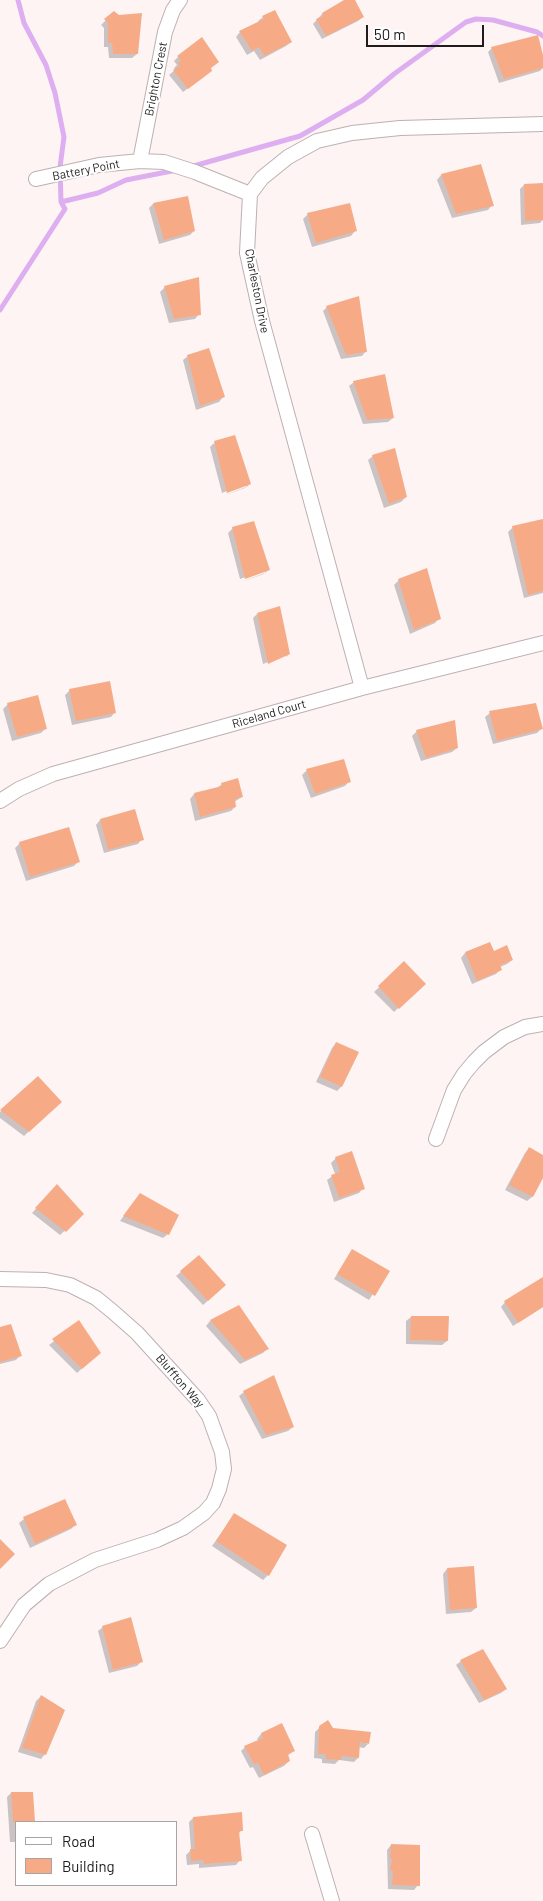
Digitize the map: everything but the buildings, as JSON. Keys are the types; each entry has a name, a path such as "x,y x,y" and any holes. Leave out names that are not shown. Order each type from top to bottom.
{"street":[{"name":"Brighton Crest","path":"140,161 165,32 173,10 180,0"},
{"path":"250,194 262,178 288,157 317,141 352,133 400,128 543,124"},
{"name":"Battery Point","path":"36,180 99,165 140,161 164,162 228,184 250,194"},
{"name":"Charleston Drive","path":"250,194 247,253 262,321 362,688"},
{"name":"Riceland Court","path":"0,801 19,789 53,774 362,688 543,643"},
{"path":"436,1140 454,1090 474,1062 504,1037 525,1027 543,1024"},
{"name":"Bluffton Way","path":"0,1279 46,1280 70,1285 96,1298 112,1310 138,1333 198,1400 209,1416 222,1452 224,1469 213,1503 204,1513 183,1528 157,1540 95,1560 49,1584 24,1605 0,1641"},
{"path":"312,1834 332,1901"}],"waterway":[{"path":"0,310 65,209 61,202 60,167 64,137 55,93 46,65 24,23 18,0"},
{"path":"190,167 300,136 363,100 394,74 466,22 476,19 493,20 537,32 543,36"},
{"path":"61,202 98,193 126,180 177,170"}]}
